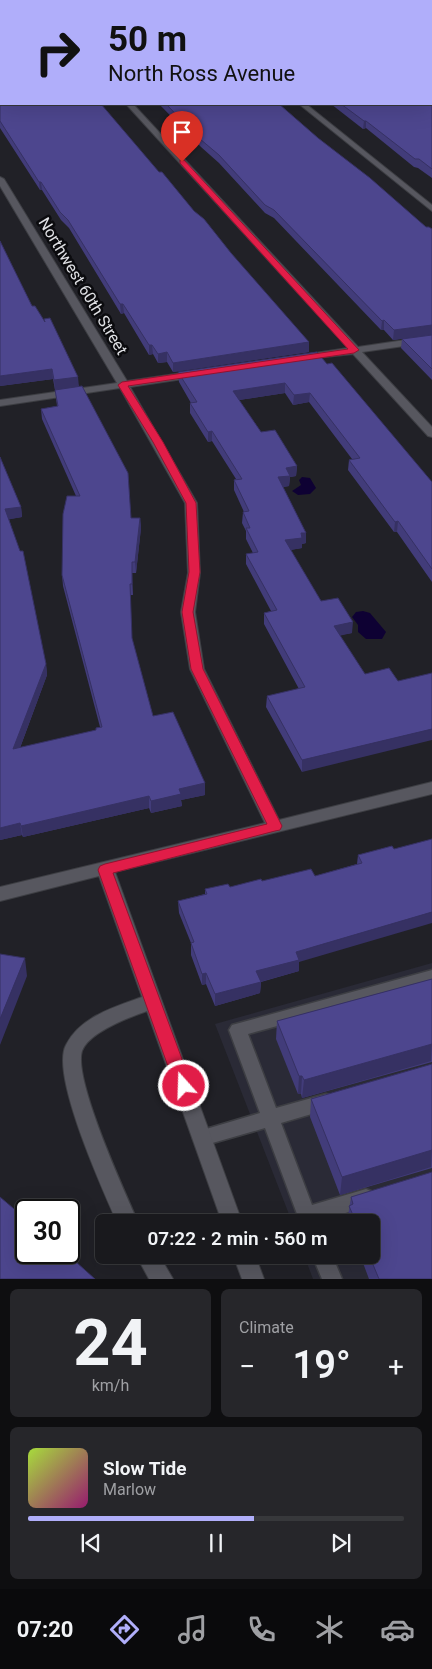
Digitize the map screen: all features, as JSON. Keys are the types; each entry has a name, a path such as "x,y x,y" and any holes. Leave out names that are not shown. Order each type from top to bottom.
{"street":[{"path":"130,105 432,434"},
{"path":"303,105 432,209"},
{"name":"Northwest 60th Street","path":"0,179 122,385 158,442 191,503 194,572 188,612 197,669 275,826"},
{"path":"287,360 432,338"},
{"path":"0,403 210,372"},
{"path":"0,894 105,870 432,788"},
{"path":"105,870 229,1214"},
{"path":"124,1214 85,1117 70,1062 73,1049 83,1037 108,1018 153,1001"},
{"path":"153,1264 162,1279"},
{"path":"247,1264 253,1279"}],"lane":[{"path":"306,1214 269,1119 238,1030 432,977"},
{"path":"202,1138 346,1096"},
{"path":"322,1214 387,1191"},
{"path":"326,1264 332,1279"}],"shaded area":[{"path":"302,477 310,478 316,488 310,494 298,495 292,491 301,485 299,480"},
{"path":"356,612 370,613 386,632 382,639 366,639 358,632 358,625 352,617"},
{"path":"432,963 432,1279 313,1279 307,1264 380,1264 380,1214 289,1214 215,1024"}],"building":[{"path":"0,105 102,105 159,172 162,172 194,211 204,219 231,253 309,342 173,363 167,352 158,354 152,345 149,345 123,304 120,304 68,220 60,212 41,182 39,182 0,121"},
{"path":"167,105 280,105 318,138 370,178 426,227 432,229 432,325 394,330 384,320 382,321 274,210 265,205 219,155 200,139"},
{"path":"342,105 432,105 432,169 419,159 415,159"},
{"path":"0,241 32,306 35,306 45,322 44,319 50,318 78,377 54,380 52,369 0,376"},
{"path":"432,335 432,369 402,339"},
{"path":"317,352 327,364 332,363 432,482 432,569 398,521 395,522 349,460 360,458 310,393 294,395 285,383 233,391 261,432 275,430 297,466 286,468 290,476 278,477 306,533 301,533 302,538 285,540 321,601 338,598 353,622 334,626 365,674 389,668 398,681 432,673 432,729 302,760 267,696 305,687 264,613 277,610 246,554 258,552 246,528 250,528 243,512 249,511 234,480 242,479 212,431 208,432 190,403 197,402 178,372"},
{"path":"82,386 128,473 131,518 140,518 135,562 132,562 132,584 130,584 132,638 153,716 173,712 205,783 179,789 181,794 151,801 149,796 21,826 20,823 0,828 0,457 21,507 5,509 20,551 23,551 46,664 13,749 102,727 62,575 63,514 67,496 80,496 41,409 58,406 55,390"},
{"path":"432,839 432,912 296,952 299,960 256,971 261,982 215,994 206,973 202,974 191,943 194,942 178,901 207,894 205,889 228,884 230,887 311,869 315,876 362,863 358,855 392,846 394,849"},
{"path":"0,954 25,958 0,1019"},
{"path":"432,979 432,1044 304,1080 302,1076 299,1076 277,1021"},
{"path":"432,1064 432,1150 342,1177 311,1099"},
{"path":"432,1172 432,1279 379,1279 373,1264 380,1264 380,1214 352,1214 349,1206 353,1204 351,1197"},
{"path":"0,1197 15,1210 15,1264 78,1264 95,1279 0,1279"}],"route":[{"path":"182,162 354,350 122,385 158,442 191,503 194,572 188,612 197,669 275,826 105,870 184,1086"}]}
